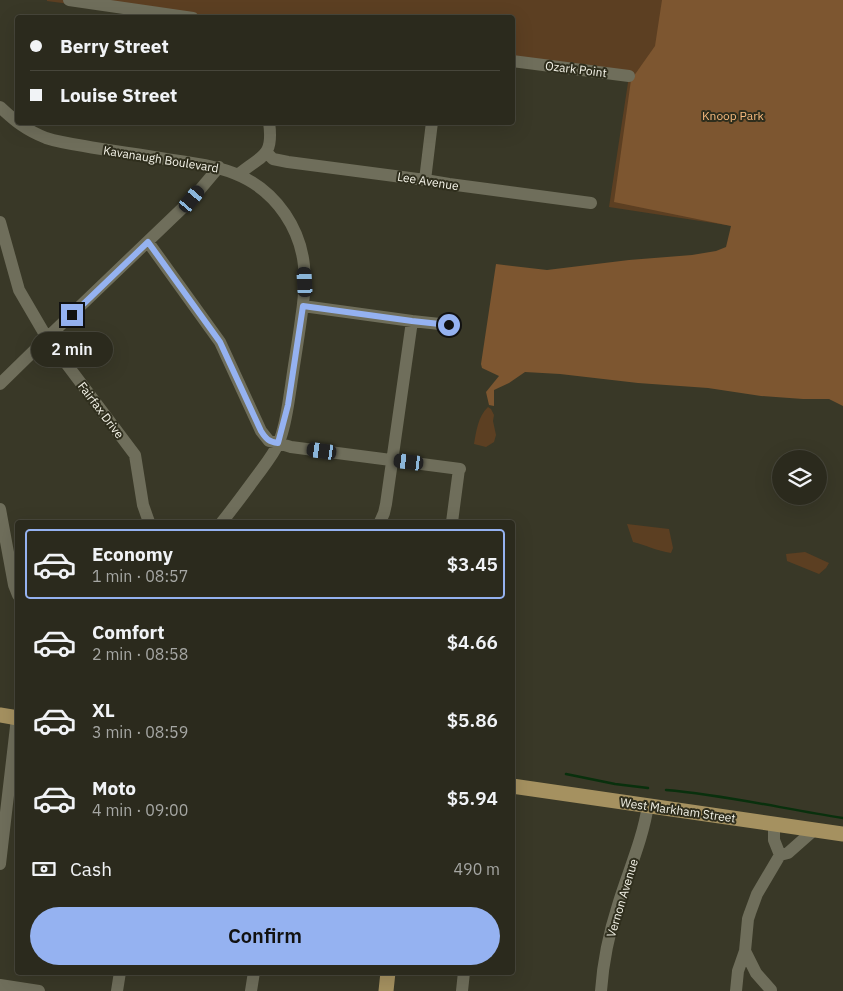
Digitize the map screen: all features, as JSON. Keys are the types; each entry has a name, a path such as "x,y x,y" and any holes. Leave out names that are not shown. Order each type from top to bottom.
{"main road":[{"path":"0,715 15,718"},
{"name":"West Markham Street","path":"515,786 843,834"},
{"path":"386,991 388,975"}],"street":[{"path":"69,0 178,15"},
{"name":"Ozark Point","path":"518,61 629,76"},
{"name":"Kavanaugh Boulevard","path":"0,107 15,121"},
{"path":"0,120 15,122"},
{"name":"Kavanaugh Boulevard","path":"20,125 38,135 58,141 219,168 239,174 272,197 295,231 301,246 305,282 288,405 278,443 265,465 224,520"},
{"path":"239,174 267,153 270,136 269,125"},
{"path":"425,180 432,125"},
{"name":"Lee Avenue","path":"267,153 273,159 288,162 591,203"},
{"path":"0,384 192,199 219,168"},
{"name":"Fairfax Drive","path":"0,222 19,290 47,338 135,455 143,505 149,520"},
{"path":"148,242 220,342 266,439 291,447 460,469 452,520"},
{"path":"303,306 449,325"},
{"path":"381,520 386,504 412,321"},
{"path":"0,510 15,588"},
{"path":"0,864 15,742"},
{"name":"Vernon Avenue","path":"601,991 611,929 644,827 648,805"},
{"path":"774,824 774,840 780,855"},
{"path":"736,991 738,971 745,950 748,919 757,894 780,855 788,853 814,830"},
{"path":"745,950 756,973 772,991"},
{"path":"117,991 120,975"},
{"path":"251,991 254,975"},
{"path":"462,991 464,975"},
{"path":"0,985 39,991"},
{"path":"757,991 772,991"}],"green space":[{"path":"662,0 843,0 843,406 829,399 761,396 708,388 525,372 494,390 494,406 489,405 486,392 499,376 482,368 481,364 496,264 547,270 629,260 692,255 716,251 726,247 731,226 614,202 631,80 655,46"},
{"name":"Knoop Park","path":"843,0 843,243 609,207 629,76 515,61 515,15 152,15 47,1"},
{"path":"488,407 494,415 493,421 496,435 494,442 486,447 474,444 480,419"},
{"path":"627,524 669,529 673,548 671,553 633,542"},
{"path":"805,552 829,563 826,568 819,574 787,561 786,554"}],"waterway":[{"path":"566,774 615,784 648,788"},
{"path":"666,790 733,799 843,818"}],"route":[{"path":"72,315 148,242 220,342 266,439 278,443 288,405 303,306 449,325"}]}
